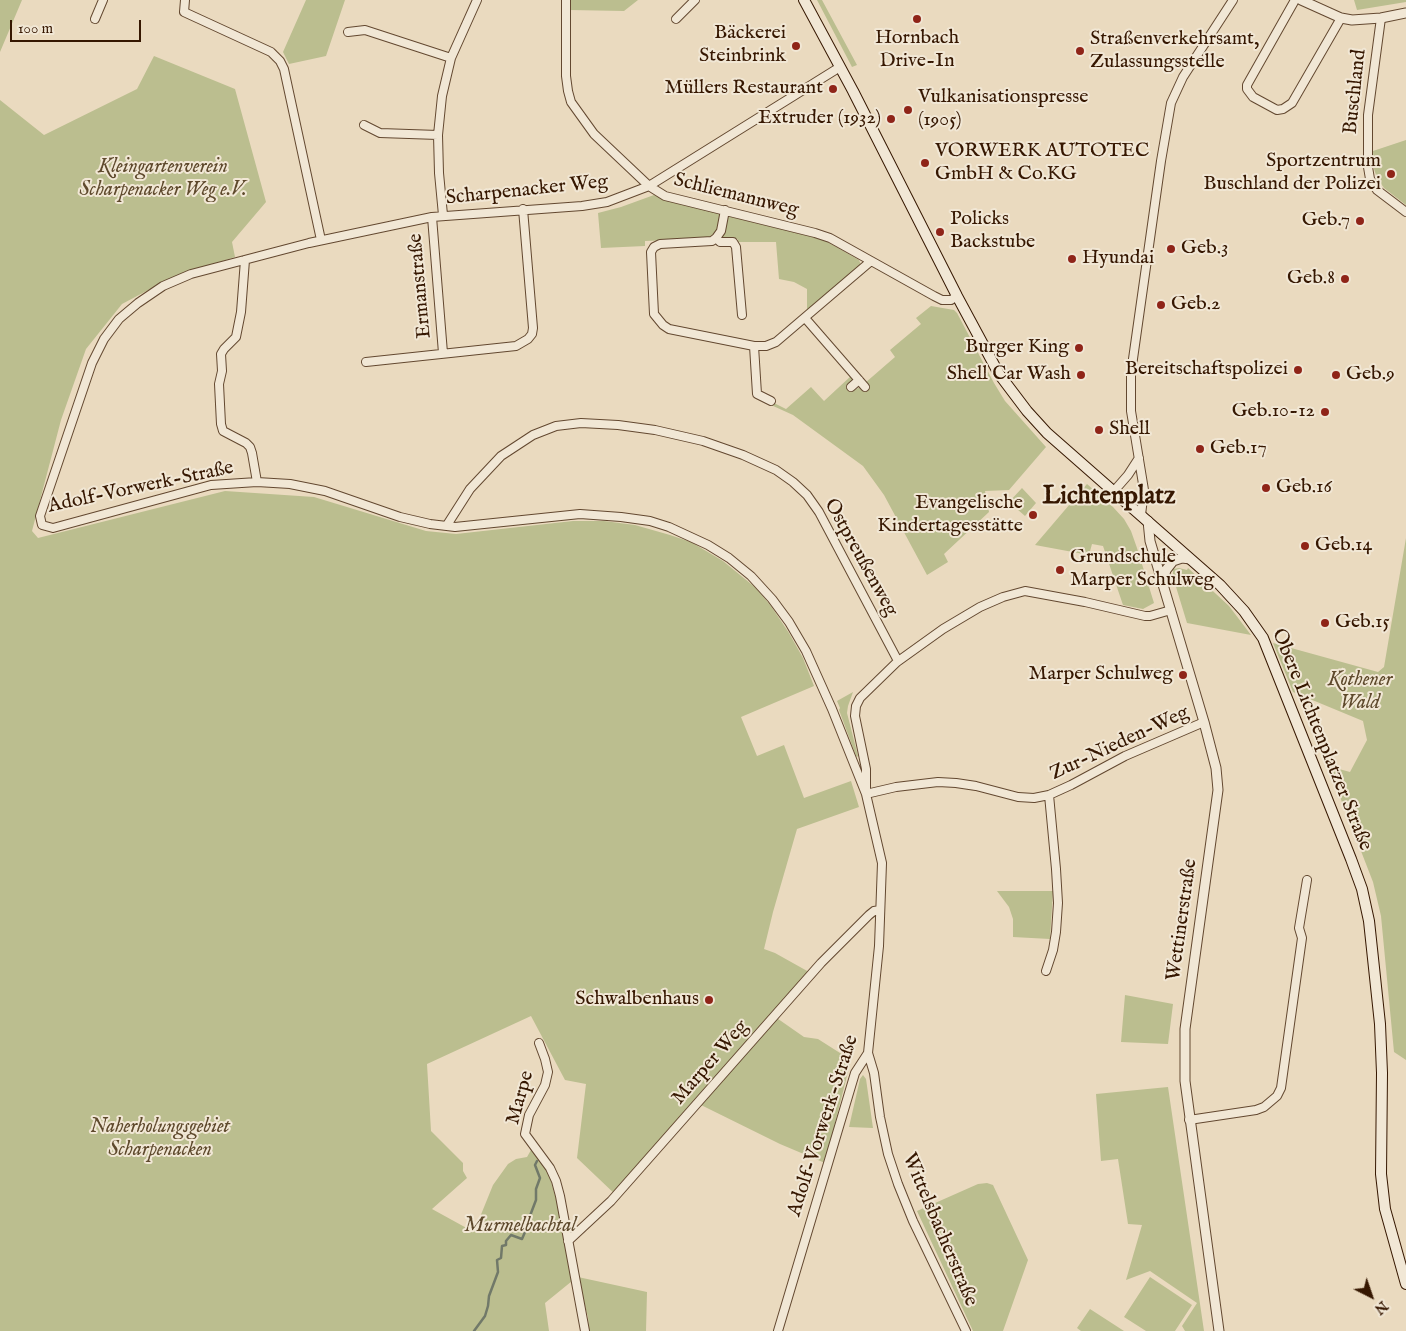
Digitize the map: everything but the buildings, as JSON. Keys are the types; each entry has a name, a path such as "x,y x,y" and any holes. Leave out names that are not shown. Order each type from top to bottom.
{"main road":[{"name":"Obere Lichtenplatzer Straße","path":"804,0 999,374 1047,433 1220,585 1244,611 1263,638 1362,889 1369,921 1380,1024 1382,1073 1381,1174 1385,1208 1406,1284"}],"street":[{"path":"95,19 103,0"},
{"path":"185,0 184,12 271,52 280,61 284,69 321,240"},
{"path":"443,215 438,173 438,135 442,96 451,58 477,0"},
{"name":"Schliemannweg","path":"566,0 566,76 571,102 594,134 649,186 665,196 830,238 942,300 951,300 957,296"},
{"path":"676,19 695,0"},
{"path":"1144,518 1144,490 1132,410 1131,373 1161,161 1171,103 1183,77 1233,0"},
{"path":"1295,0 1246,85 1247,90 1253,97 1277,110 1283,109 1292,102 1341,18"},
{"path":"1301,0 1341,18 1363,20 1406,13"},
{"name":"Buschland","path":"1381,18 1368,115 1368,167 1370,179 1377,190 1406,212"},
{"path":"348,32 365,30 451,58"},
{"name":"Scharpenacker Weg","path":"40,516 92,363 104,339 120,319 138,302 163,286 191,274 321,240 432,217 582,206 607,202 649,186 840,67"},
{"path":"364,125 380,133 438,135"},
{"path":"366,362 523,344 532,334 533,328 523,210"},
{"path":"725,210 721,231 712,241 660,244 654,246 651,252 654,314 663,325 675,331 754,346 766,346 776,342 871,261"},
{"name":"Ermanstraße","path":"432,217 443,352"},
{"path":"716,238 720,242 733,242 736,247 742,315"},
{"name":"Adolf-Vorwerk-Straße","path":"245,260 241,312 236,337 224,349 222,354 220,384 221,424 223,431 246,442 250,447 257,482"},
{"path":"805,318 866,387"},
{"path":"754,346 757,394 771,401"},
{"path":"851,387 859,380"},
{"name":"Ostpreußenweg","path":"448,525 470,489 501,456 533,435 556,426 581,423 618,425 655,430 703,441 743,454 776,470 807,495 819,512 898,661"},
{"path":"1114,491 1132,471 1139,458"},
{"name":"Adolf-Vorwerk-Straße","path":"40,516 42,525 52,528 211,485 257,482 290,484 324,492 400,517 430,524 455,527 580,514 621,517 650,521 689,535 730,558 751,576 772,599 798,636 815,670 866,794 882,863 879,946 868,1053 855,1073 778,1331"},
{"name":"Wettinerstraße","path":"1144,518 1216,768 1218,790 1185,1029 1185,1081 1219,1331"},
{"path":"1163,583 1166,570 1173,561 1182,558 1190,559"},
{"path":"866,794 866,769 855,716 856,706 860,698 898,661 943,629 983,605 1025,591 1145,616 1172,610"},
{"name":"Zur-Nieden-Weg","path":"866,794 896,787 938,782 970,785 1018,797 1034,798 1049,795 1072,785 1125,756 1204,722"},
{"name":"Zur-Nieden-Weg","path":"1046,971 1053,950 1058,903 1049,795"},
{"path":"1189,1120 1256,1110 1264,1107 1277,1096 1281,1088 1301,948 1300,928 1307,880"},
{"name":"Marper Weg","path":"568,1240 612,1201 821,964 869,915 874,911 880,910"},
{"name":"Marpe","path":"539,1043 548,1072 545,1085 529,1115 525,1134 550,1168 556,1181 585,1331"},
{"name":"Wittelsbacherstraße","path":"868,1053 874,1073 880,1117 888,1154 898,1184 913,1221 966,1331"}],"green space":[{"path":"0,0 22,0 0,52"},
{"path":"306,0 345,0 326,56 289,64 283,52"},
{"path":"570,0 638,0 624,11 570,10"},
{"path":"817,0 822,0 857,65 852,67"},
{"path":"1354,0 1406,0 1406,2 1357,10"},
{"path":"154,56 235,89 266,202 232,242 235,257 169,279 122,304 86,349 61,420 32,531 38,538 225,491 314,497 426,531 456,534 573,521 604,521 635,525 670,535 691,542 723,561 756,588 771,606 803,658 814,686 741,717 757,756 784,745 804,798 851,781 859,807 797,829 764,949 809,972 771,1014 804,1037 818,1039 851,1060 825,1163 780,1144 701,1105 618,1197 577,1158 586,1084 565,1080 531,1016 427,1064 431,1131 463,1163 463,1171 467,1178 432,1209 472,1231 493,1185 508,1164 516,1159 527,1157 531,1150 548,1171 578,1277 647,1292 646,1331 589,1331 588,1317 577,1277 545,1303 549,1331 0,1331 0,100 44,135 137,89"},
{"name":"Sportzentrum Buschland der Polizei","path":"1406,140 1406,205 1384,188 1377,178 1374,169 1373,151"},
{"path":"654,195 665,200 720,214 717,230 709,238 703,239 645,241 645,246 601,248 598,213"},
{"path":"728,216 811,235 824,240 859,260 861,265 807,312 807,289 794,282 779,279 776,242 738,242 738,239 722,239"},
{"path":"931,306 954,310 957,313 1005,401 1046,447 1009,490 985,491 989,512 944,554 948,562 927,575 884,495 863,466 793,415 771,405 772,402 786,409 811,387 824,401 851,376 853,380 847,387 851,392 860,387 865,392 869,388 865,383 895,357 890,350 921,324 916,318"},
{"path":"1087,484 1113,507 1124,519 1131,531 1154,603 1143,609 1123,605 1103,546 1092,544 1089,555 1035,545"},
{"path":"1022,488 1036,503 1025,516 1009,502"},
{"name":"Kothener Wald","path":"1406,538 1406,1060 1394,1052 1381,916 1373,882 1328,766 1350,772 1367,740 1363,721 1293,692 1273,643 1378,672 1384,667"},
{"path":"1188,568 1229,606 1251,635 1187,623 1173,577 1173,569 1187,570"},
{"path":"853,692 847,713 857,757 837,701"},
{"path":"997,891 1053,891 1050,939 1013,937 1013,919 1009,907"},
{"path":"1125,995 1173,1004 1168,1044 1121,1042"},
{"path":"863,1075 866,1079 873,1128 849,1127 860,1079"},
{"path":"1168,1087 1204,1331 1185,1331 1182,1326 1197,1303 1150,1271 1126,1280 1142,1225 1128,1224 1118,1159 1101,1161 1096,1094"},
{"path":"987,1183 993,1185 1028,1260 1003,1331 973,1331 917,1211 978,1184"},
{"path":"1150,1277 1192,1305 1175,1331 1146,1331 1124,1317"},
{"path":"1090,1309 1124,1331 1081,1331 1077,1328"}],"waterway":[{"path":"474,1331 485,1316 489,1296 498,1272 497,1260 501,1258 502,1246 506,1245 506,1241 511,1235 522,1239 525,1232 536,1200 536,1189 540,1178 535,1165 537,1161"}],"place":[{"name":"Hornbach Drive-In","path":"917,19"},
{"name":"Bäckerei Steinbrink","path":"796,46"},
{"name":"Straßenverkehrsamt, Zulassungsstelle","path":"1080,51"},
{"name":"Müllers Restaurant","path":"833,89"},
{"name":"Vulkanisationspresse (1905)","path":"908,110"},
{"name":"Extruder (1932)","path":"891,119"},
{"name":"VORWERK AUTOTEC GmbH & Co.KG","path":"925,163"},
{"name":"Sportzentrum Buschland der Polizei","path":"1391,174"},
{"name":"Geb.7","path":"1360,221"},
{"name":"Policks Backstube","path":"940,232"},
{"name":"Geb.3","path":"1171,249"},
{"name":"Hyundai","path":"1072,259"},
{"name":"Geb.8","path":"1345,279"},
{"name":"Geb.2","path":"1161,305"},
{"name":"Burger King","path":"1079,348"},
{"name":"Bereitschaftspolizei","path":"1298,370"},
{"name":"Shell Car Wash","path":"1081,375"},
{"name":"Geb.9","path":"1336,375"},
{"name":"Geb.10-12","path":"1325,412"},
{"name":"Shell","path":"1099,430"},
{"name":"Geb.17","path":"1200,449"},
{"name":"Geb.16","path":"1266,488"},
{"name":"Evangelische Kindertagesstätte","path":"1033,515"},
{"name":"Geb.14","path":"1305,546"},
{"name":"Grundschule Marper Schulweg","path":"1060,570"},
{"name":"Geb.15","path":"1325,623"},
{"name":"Marper Schulweg","path":"1183,675"},
{"name":"Schwalbenhaus","path":"709,1000"}],"district":[{"name":"Lichtenplatz","path":"1109,498"}],"park label":[{"name":"Kleingartenverein Scharpenacker Weg e.V.","path":"163,180"},
{"name":"Naherholungsgebiet Scharpenacken","path":"160,1140"},
{"name":"Murmelbachtal","path":"520,1227"}]}
